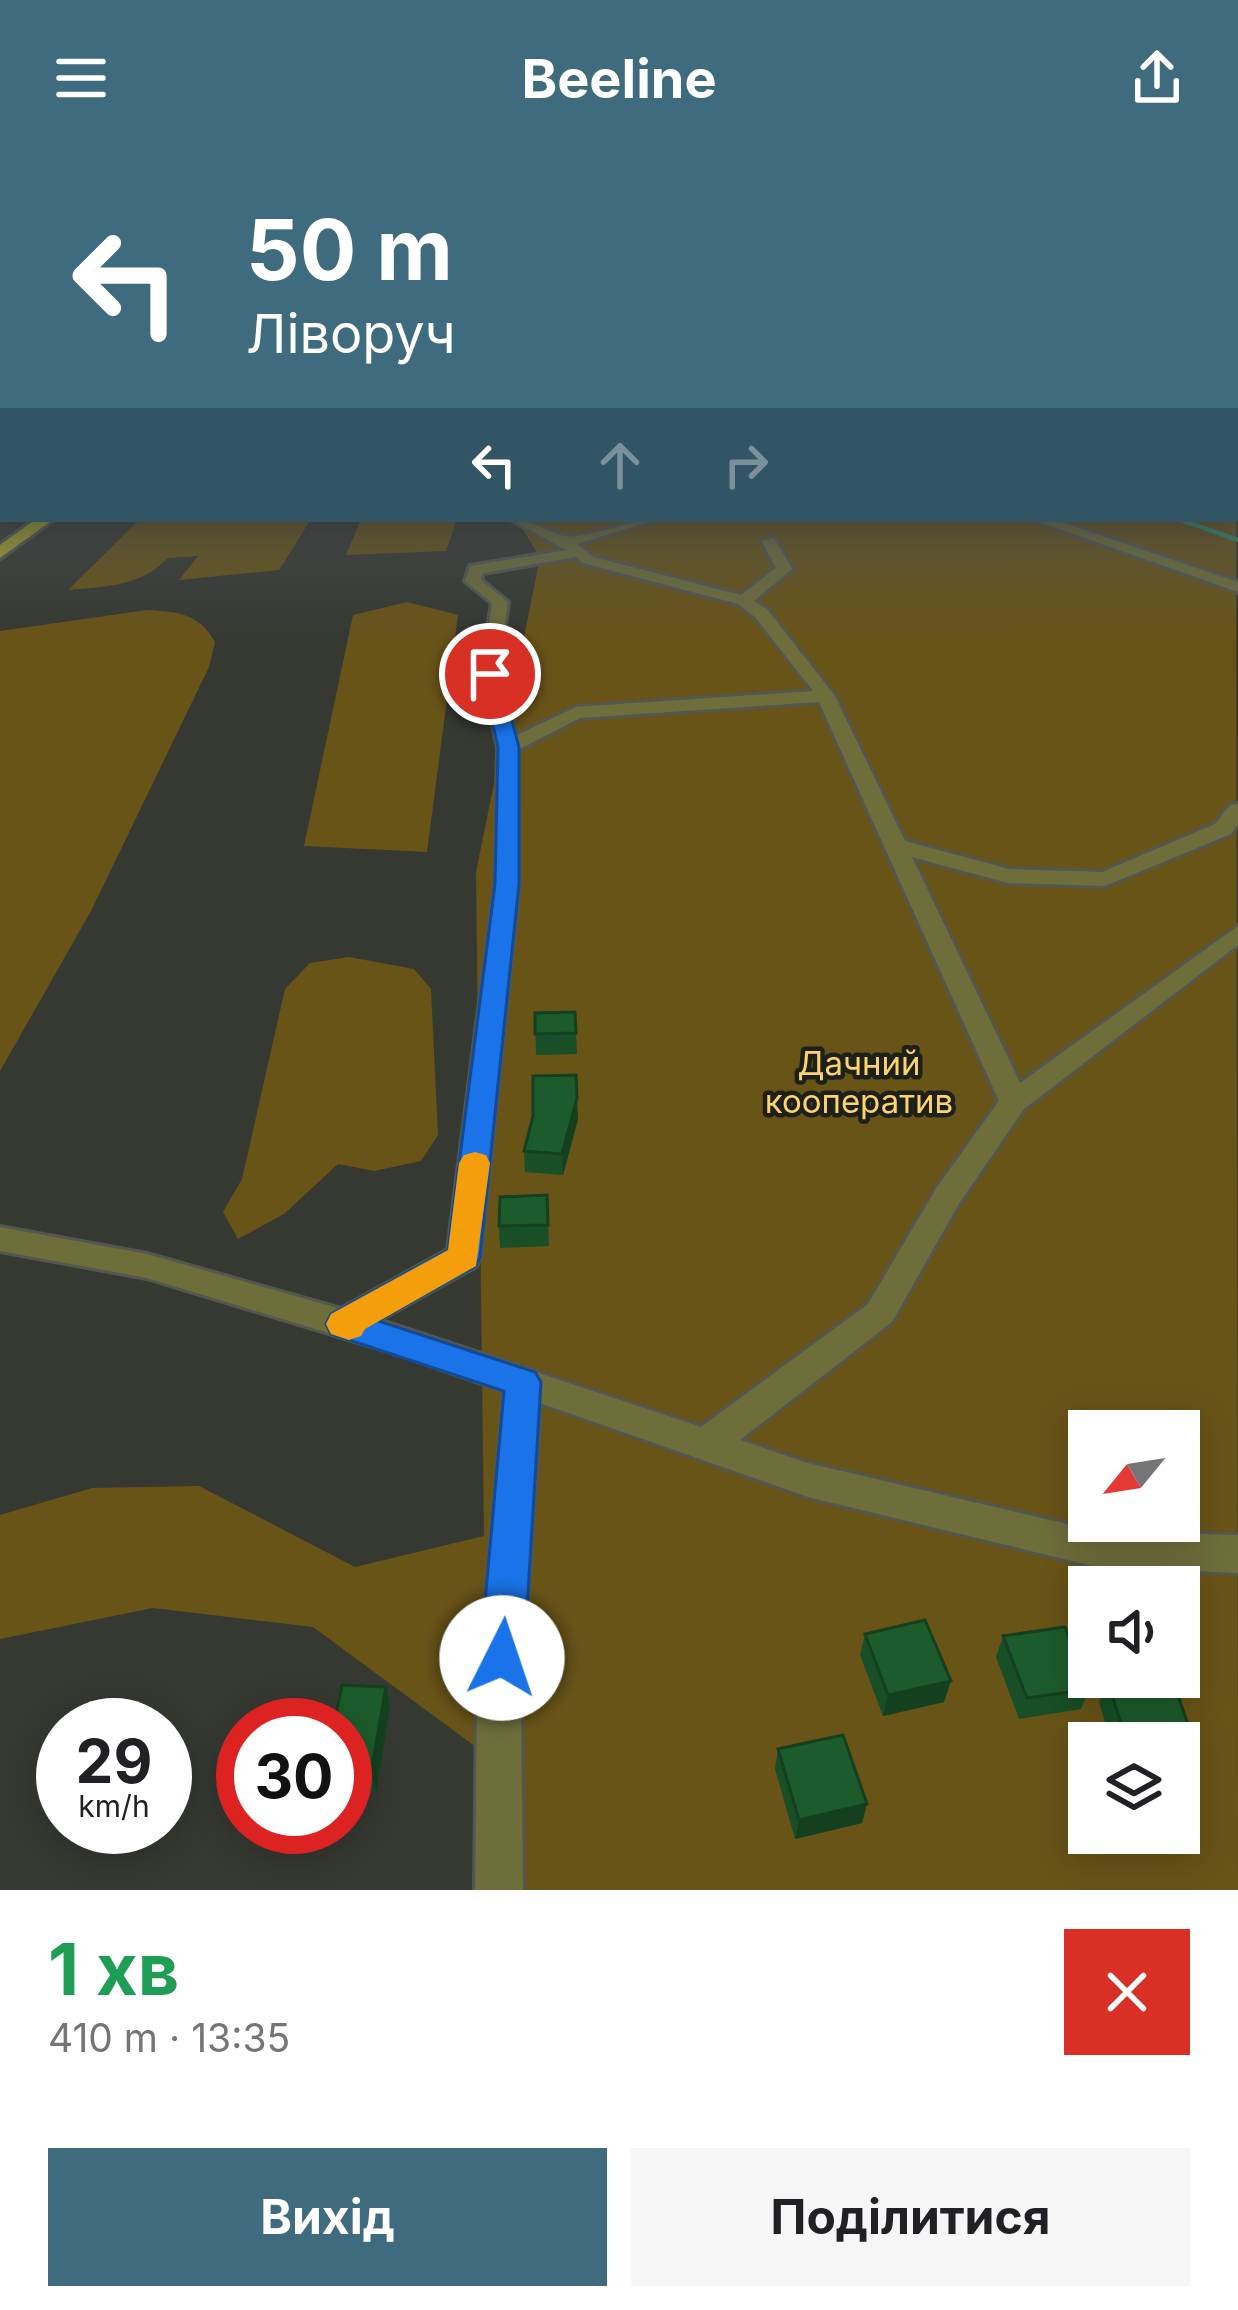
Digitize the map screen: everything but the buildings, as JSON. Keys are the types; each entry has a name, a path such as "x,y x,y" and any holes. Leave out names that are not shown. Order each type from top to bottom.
{"main road":[{"path":"0,553 42,522"}],"street":[{"path":"523,522 570,547 744,601 761,613 826,696 1014,1102"},
{"path":"344,1324 464,1257 507,884 508,747 490,674 500,602 473,580 476,569 570,547 641,522"},
{"path":"1047,522 1238,587"},
{"path":"744,601 784,569 769,541"},
{"path":"508,747 576,713 826,696"},
{"path":"896,846 1008,876 1105,879 1223,829 1238,810"},
{"path":"706,1445 880,1313 948,1195 1014,1102 1238,933"},
{"path":"0,1239 147,1266 344,1324 808,1480 1097,1550 1238,1554"},
{"path":"499,1890 499,1703 523,1382"}],"green space":[{"path":"137,522 309,522 279,570 179,580 198,556 168,558 134,580 68,590"},
{"path":"360,522 456,522 446,551 346,555"},
{"name":"Дачний кооператив","path":"519,522 1236,522 1238,1890 489,1890 487,1755 313,1627 153,1608 0,1639 0,1515 92,1488 199,1486 355,1567 484,1536 476,872 540,558"},
{"path":"407,602 458,615 427,852 304,846 353,615"},
{"path":"147,610 178,613 202,625 215,642 209,667 91,911 0,1071 0,631"},
{"path":"349,957 414,969 431,989 438,1135 421,1161 374,1171 338,1164 284,1214 238,1239 223,1212 242,1179 285,989 310,963"}],"waterway":[{"path":"1187,522 1238,540"}],"slow traffic":[{"path":"349,1326 344,1324 464,1257 475,1163"}],"route":[{"path":"490,674 508,747 507,884 464,1257 344,1324 523,1382 502,1658"}]}
